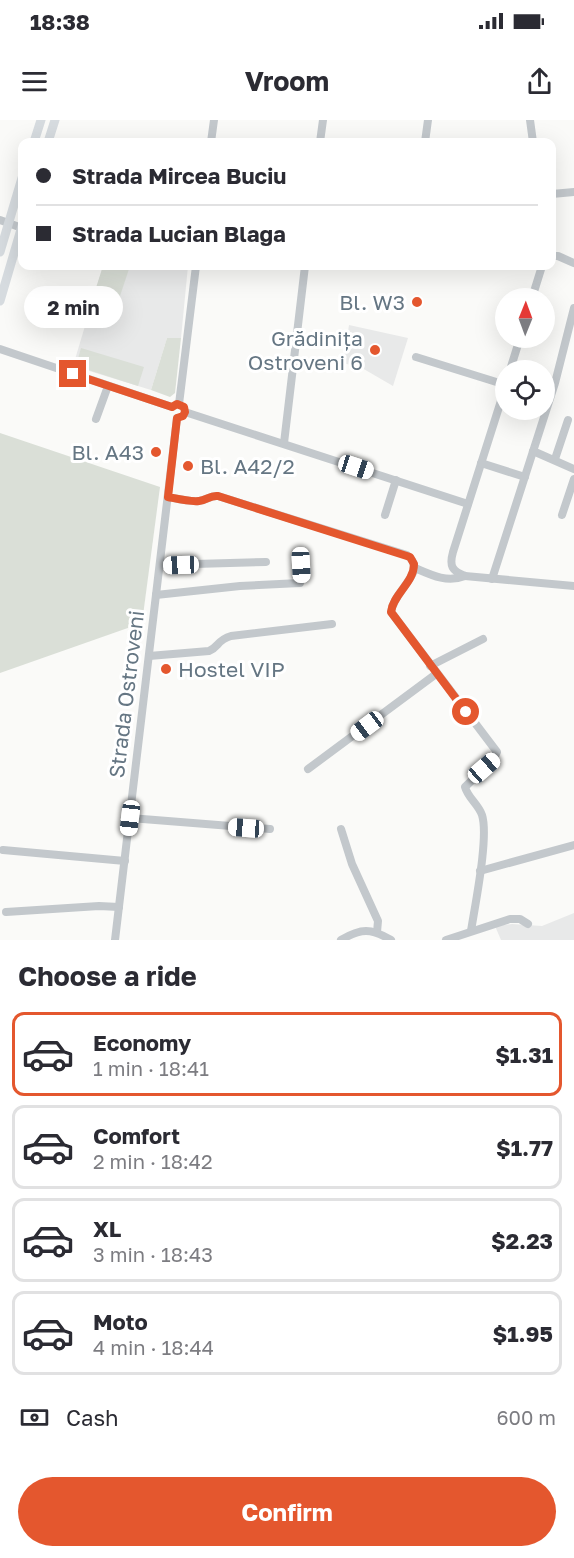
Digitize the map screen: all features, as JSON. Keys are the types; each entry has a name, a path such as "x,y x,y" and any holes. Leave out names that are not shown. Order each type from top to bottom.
{"main road":[{"path":"34,138 41,120"},
{"path":"49,138 56,120"},
{"path":"0,252 4,221 18,188"},
{"path":"0,301 18,240"}],"street":[{"path":"212,138 214,120"},
{"path":"321,138 323,120"},
{"path":"426,138 428,120"},
{"path":"530,120 532,138"},
{"path":"556,194 574,192"},
{"path":"556,257 567,258 574,263"},
{"path":"185,412 182,417 177,418 171,414 175,406 195,270"},
{"path":"284,443 305,270"},
{"path":"535,288 541,270"},
{"path":"492,579 555,383 574,308"},
{"path":"0,349 108,386 184,407 185,412"},
{"path":"416,357 495,382"},
{"path":"96,419 108,386"},
{"path":"185,412 468,504"},
{"name":"Strada Ostroveni","path":"115,940 177,418"},
{"path":"495,419 451,560 452,568 455,573 465,576 574,586"},
{"path":"555,459 568,420"},
{"path":"533,451 574,469"},
{"path":"481,463 525,477"},
{"path":"562,515 574,479"},
{"path":"385,515 396,480"},
{"path":"168,497 202,501 215,495 407,555 412,560 415,568 391,609 393,615 497,752 493,760 465,787 480,810 483,822 480,871 471,931"},
{"path":"160,565 266,562"},
{"name":"Strada Ostroveni","path":"156,595 240,586 300,583 301,565"},
{"path":"415,568 442,578 465,576"},
{"path":"148,656 209,651 214,649 221,639 231,636 332,624"},
{"path":"430,666 483,639"},
{"path":"308,769 436,674"},
{"path":"130,818 270,830"},
{"path":"341,829 352,864 378,921 377,932"},
{"path":"480,871 574,845"},
{"path":"3,850 124,861"},
{"path":"6,912 99,906 119,907"},
{"path":"446,940 510,919 520,919 528,924"},
{"path":"341,940 363,931 377,932 391,940"}],"shaded area":[{"path":"102,270 188,270 181,338 167,338 151,390 73,366"},
{"path":"102,270 129,270 118,302 94,294"},
{"name":"Grădinița Ostroveni 6","path":"349,325 408,338 393,386 362,368 343,363"},
{"path":"167,338 181,338 175,393 170,397 151,390"},
{"path":"81,348 144,367 138,386 76,366"},
{"path":"0,433 160,487 142,623 0,673"},
{"path":"574,913 574,940 501,940 495,926 512,924 542,926"}],"place":[{"name":"Bl. W3","path":"417,302"},
{"name":"Grădinița Ostroveni 6","path":"375,350"},
{"name":"Bl. A43","path":"156,452"},
{"name":"Bl. A42/2","path":"188,466"},
{"name":"Hostel VIP","path":"166,669"}],"route":[{"path":"73,374 172,407 177,404 184,407 183,416 177,418 168,497 202,501 215,495 410,557 415,568 392,605 391,612 466,712"}]}
